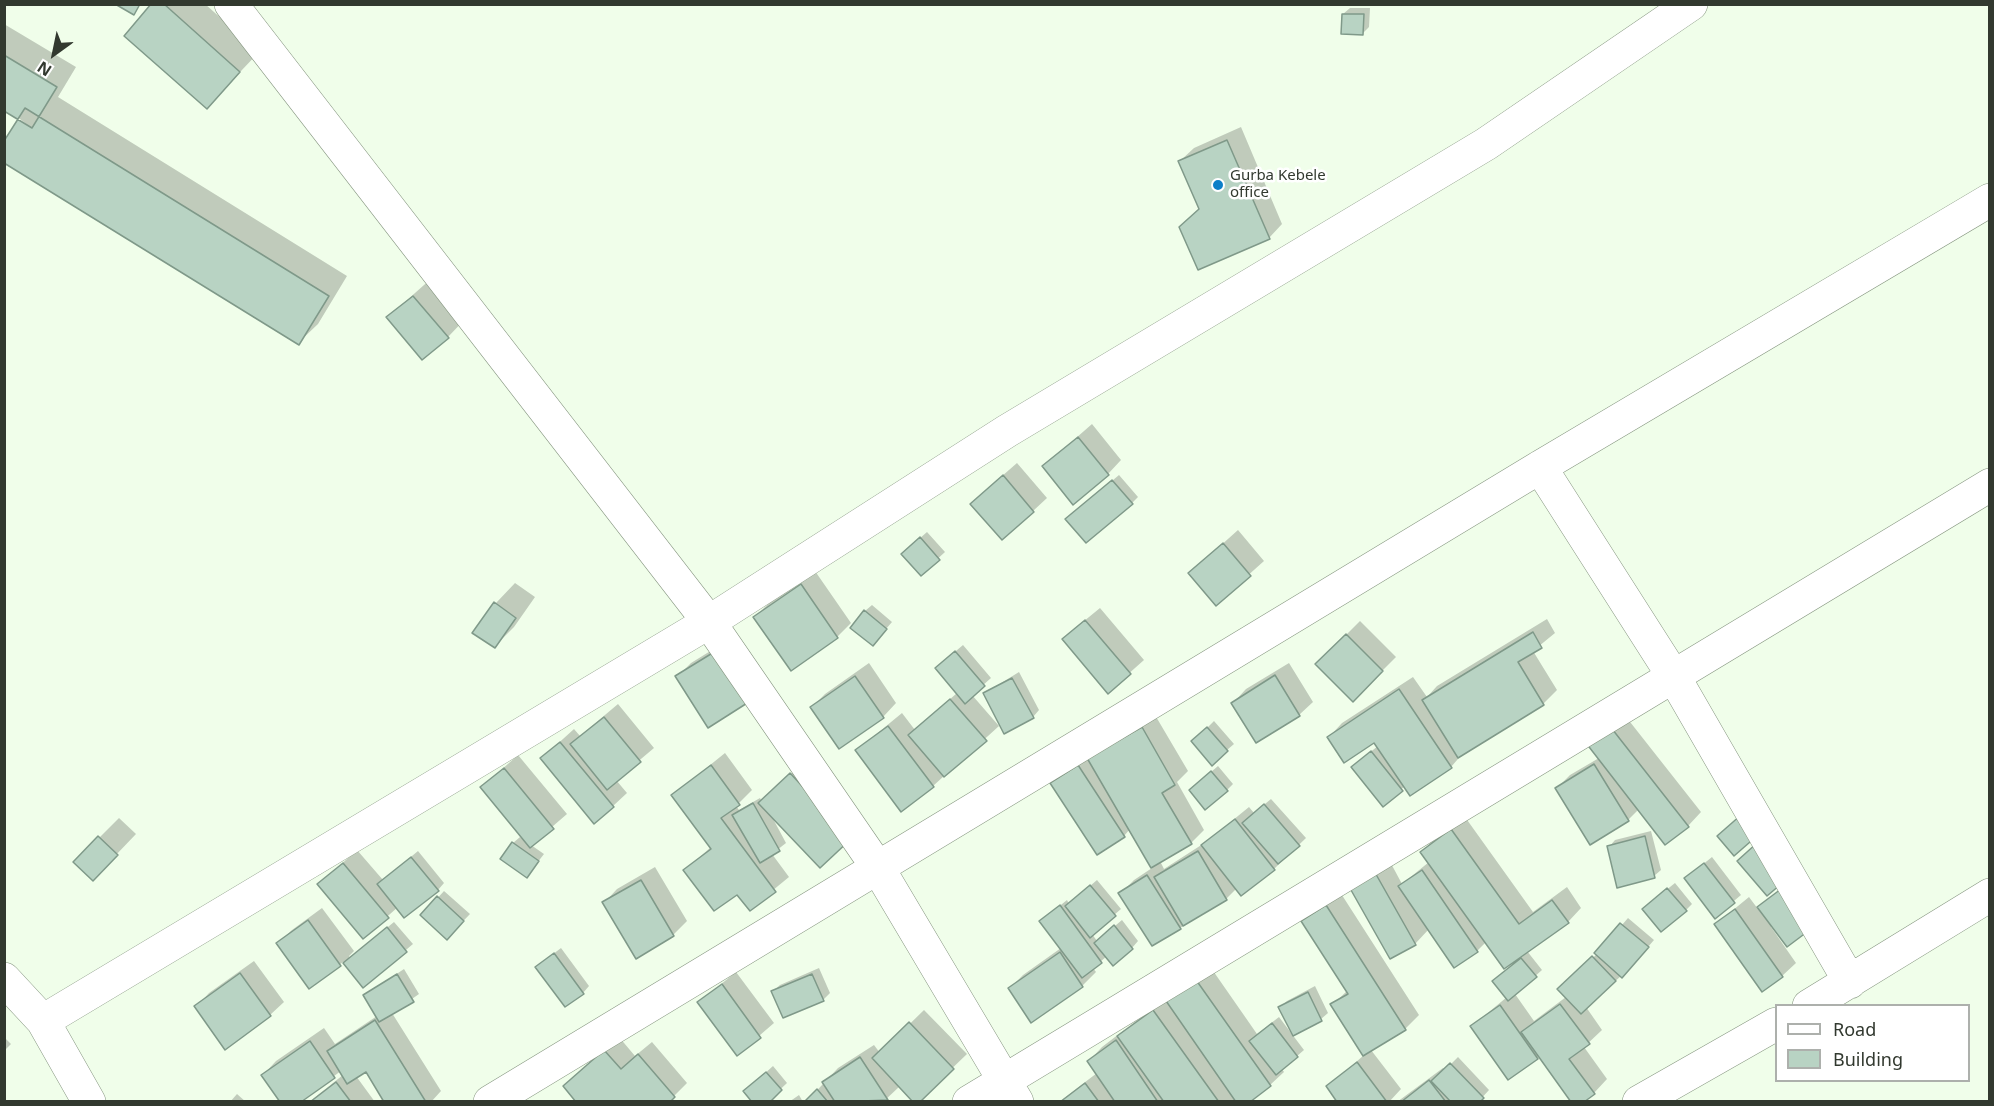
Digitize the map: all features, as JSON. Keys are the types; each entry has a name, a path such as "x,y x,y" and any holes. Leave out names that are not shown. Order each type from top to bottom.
{"street":[{"path":"231,4 709,622 878,868 1011,1090"},
{"path":"43,1021 709,622 1007,431 1486,144 1691,4"},
{"path":"490,1101 1540,467 1989,200"},
{"path":"1540,467 1674,677 1850,982"},
{"path":"969,1101 1011,1090 1674,677 1989,485"},
{"path":"1811,1004 1989,895"},
{"path":"4,979 43,1021 89,1101"},
{"path":"1639,1101 1775,1025"}],"building":[{"path":"115,4 140,4 134,15"},
{"path":"151,4 164,4 240,72 207,109 124,36"},
{"path":"1342,14 1364,14 1363,35 1341,34"},
{"path":"4,55 57,87 32,128 4,111"},
{"path":"25,108 329,296 299,345 4,163 4,141"},
{"name":"Gurba Kebele office","path":"1227,140 1270,239 1198,270 1179,227 1199,209 1178,161"},
{"path":"413,296 449,338 422,360 386,317"},
{"path":"1078,437 1109,475 1073,505 1042,466"},
{"path":"1003,475 1034,512 1002,540 970,504"},
{"path":"1112,480 1133,504 1086,543 1065,519"},
{"path":"920,537 940,560 921,576 901,554"},
{"path":"1223,543 1251,576 1216,606 1188,573"},
{"path":"801,584 838,638 791,671 753,617"},
{"path":"494,602 516,618 495,648 472,633"},
{"path":"864,610 887,629 873,646 850,628"},
{"path":"1085,620 1131,674 1108,694 1062,639"},
{"path":"1533,632 1542,648 1518,662 1544,705 1458,758 1422,700"},
{"path":"1346,634 1383,671 1353,702 1315,664"},
{"path":"719,649 752,700 708,728 675,676"},
{"path":"955,651 985,686 965,704 935,668"},
{"path":"1275,675 1300,716 1256,743 1231,703"},
{"path":"855,676 884,718 839,749 810,707"},
{"path":"1012,678 1034,718 1004,734 983,693"},
{"path":"1399,689 1452,768 1410,796 1374,743 1344,763 1327,737"},
{"path":"950,699 987,741 944,777 908,735"},
{"path":"604,717 641,762 607,790 570,744"},
{"path":"1609,725 1689,827 1665,845 1586,743"},
{"path":"888,726 934,787 901,812 855,750"},
{"path":"1142,727 1175,785 1162,793 1192,844 1151,868 1087,758"},
{"path":"1207,727 1228,751 1212,766 1191,741"},
{"path":"560,742 614,807 594,824 540,758"},
{"path":"1371,751 1403,791 1383,807 1351,767"},
{"path":"1594,764 1629,821 1590,845 1555,788"},
{"path":"711,765 740,805 721,818 776,892 750,911 737,895 714,911 683,870 711,849 671,795"},
{"path":"1078,765 1125,837 1097,855 1050,783"},
{"path":"504,768 554,829 530,848 480,787"},
{"path":"1211,771 1228,791 1205,810 1189,790"},
{"path":"790,773 851,839 820,868 758,803"},
{"path":"753,803 780,851 760,863 732,815"},
{"path":"1264,804 1300,846 1278,864 1242,823"},
{"path":"1741,815 1758,835 1734,856 1717,836"},
{"path":"1235,819 1275,870 1241,896 1201,845"},
{"path":"1451,829 1519,924 1552,900 1569,923 1504,969 1420,852"},
{"path":"98,836 118,855 93,881 73,862"},
{"path":"1645,836 1655,878 1617,888 1607,846"},
{"path":"512,842 539,861 527,878 500,859"},
{"path":"1757,843 1787,879 1767,896 1737,861"},
{"path":"1198,851 1227,900 1183,926 1154,877"},
{"path":"411,857 439,891 404,918 377,884"},
{"path":"343,863 389,918 363,939 317,884"},
{"path":"1704,863 1735,903 1715,919 1684,878"},
{"path":"1373,869 1416,945 1390,959 1347,883"},
{"path":"1422,870 1478,952 1454,968 1398,886"},
{"path":"1147,875 1181,929 1152,946 1118,893"},
{"path":"641,880 674,936 636,959 602,902"},
{"path":"1090,885 1116,916 1090,938 1065,906"},
{"path":"1785,886 1815,926 1787,947 1757,907"},
{"path":"1667,888 1687,911 1661,932 1642,909"},
{"path":"437,896 464,921 447,940 420,915"},
{"path":"1060,905 1102,963 1082,978 1039,921"},
{"path":"1326,905 1406,1030 1363,1056 1330,1004 1348,994 1301,921"},
{"path":"1735,909 1783,977 1762,992 1714,924"},
{"path":"308,920 341,966 309,989 276,943"},
{"path":"1620,923 1649,947 1622,978 1594,953"},
{"path":"1114,925 1133,949 1113,966 1094,943"},
{"path":"387,927 407,952 363,988 343,963"},
{"path":"1060,952 1083,987 1031,1023 1008,988"},
{"path":"554,953 584,994 565,1007 535,967"},
{"path":"1592,956 1616,981 1581,1014 1557,989"},
{"path":"1521,958 1537,977 1508,1001 1492,981"},
{"path":"240,973 271,1016 225,1050 194,1006"},
{"path":"397,974 414,1002 379,1022 363,995"},
{"path":"812,974 824,1001 783,1018 771,991"},
{"path":"1194,977 1271,1086 1250,1102 1236,1102 1164,998"},
{"path":"722,984 761,1038 737,1056 697,1002"},
{"path":"1308,992 1322,1021 1293,1036 1278,1007"},
{"path":"1560,1004 1590,1044 1569,1059 1595,1094 1584,1102 1571,1102 1521,1032"},
{"path":"1500,1005 1538,1059 1508,1080 1470,1026"},
{"path":"1153,1010 1219,1102 1164,1102 1117,1036"},
{"path":"375,1020 426,1102 384,1102 366,1072 347,1084 327,1051"},
{"path":"909,1022 954,1069 920,1102 913,1102 872,1058"},
{"path":"1272,1023 1298,1057 1276,1075 1249,1041"},
{"path":"1116,1040 1158,1102 1115,1102 1087,1061"},
{"path":"310,1041 335,1078 301,1102 280,1102 261,1075"},
{"path":"604,1050 621,1069 638,1054 675,1097 670,1102 576,1102 563,1086"},
{"path":"860,1057 888,1100 835,1102 822,1082"},
{"path":"1357,1062 1387,1102 1337,1102 1326,1086"},
{"path":"1450,1063 1484,1098 1480,1102 1451,1102 1431,1081"},
{"path":"766,1072 782,1090 770,1102 752,1102 743,1091"},
{"path":"1429,1080 1446,1102 1401,1102"},
{"path":"336,1082 351,1102 310,1102"},
{"path":"1085,1083 1099,1102 1060,1102"},
{"path":"817,1089 828,1102 804,1102"}],"place":[{"name":"Gurba Kebele office","path":"1218,185"}]}
